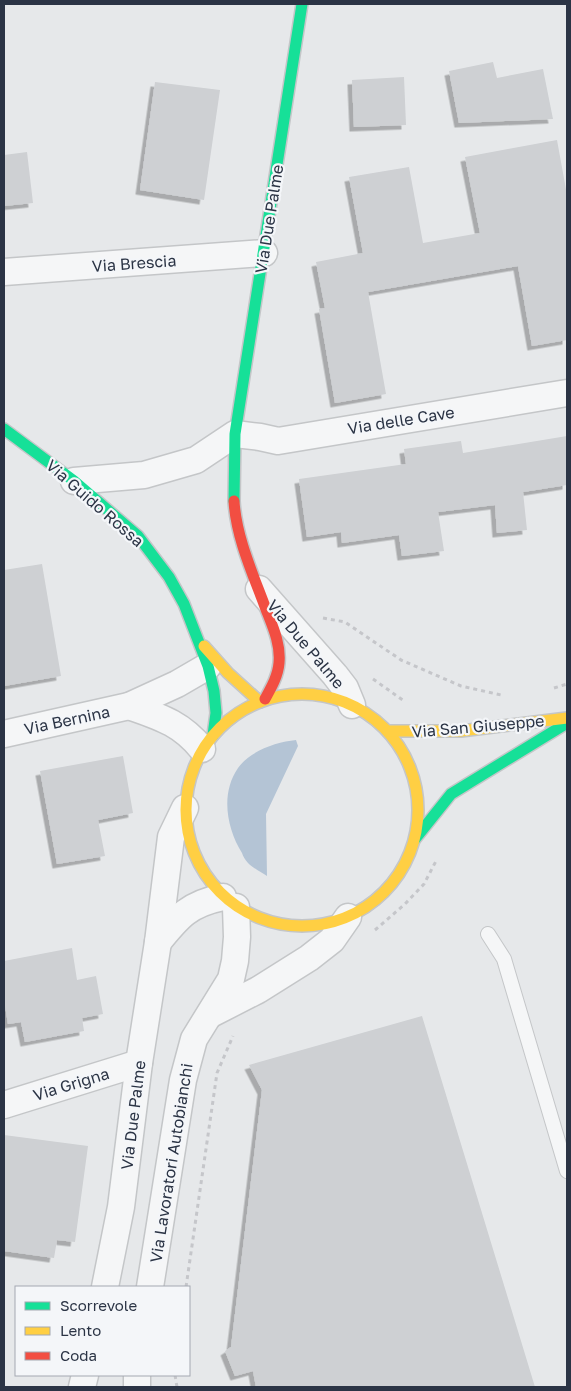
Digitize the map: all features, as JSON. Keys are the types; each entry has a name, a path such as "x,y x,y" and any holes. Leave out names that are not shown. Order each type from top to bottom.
{"street":[{"name":"Via Due Palme","path":"263,701 274,681 279,664 279,644 235,520 235,434 302,4"},
{"name":"Via Brescia","path":"4,272 264,253"},
{"name":"Via delle Cave","path":"235,434 278,441 567,393"},
{"name":"Via Guido Rossa","path":"4,429 74,481 138,536 168,577 184,604 200,641 214,691 216,713 207,742"},
{"path":"74,481 144,475 196,460 235,434"},
{"name":"Via Due Palme","path":"257,586 335,675 345,688 352,704"},
{"name":"Via Guido Rossa","path":"200,641 228,673 263,701"},
{"name":"Via Bernina","path":"4,734 130,706 178,684 208,666"},
{"path":"293,694 331,698 352,704 371,716 388,731 402,751 412,772 418,803 415,839 411,851 400,873 385,892 362,910 348,917 314,926 293,926 264,920 230,902 210,883 197,861 188,840 185,808 187,789 207,742 225,722 241,711 263,701 293,694"},
{"name":"Via Bernina","path":"130,706 159,717 180,727 191,736 207,742"},
{"name":"Via San Giuseppe","path":"388,731 461,731 567,718"},
{"name":"Via San Giuseppe","path":"415,839 451,794 567,723"},
{"name":"Via Due Palme","path":"106,1286 121,1206 171,837 185,808"},
{"name":"Via Due Palme","path":"158,942 178,917 193,906 207,900 230,902"},
{"name":"Via Lavoratori Autobianchi","path":"150,1286 183,1080 194,1039 231,979 235,961 237,937 230,902"},
{"name":"Via Lavoratori Autobianchi","path":"211,1014 258,990 309,958 332,940 348,917"},
{"name":"Via Grigna","path":"4,1105 139,1063"}],"lane":[{"path":"488,934 504,959 567,1171"}],"path":[{"path":"320,617 345,622 401,660 461,686 503,695"},
{"path":"370,677 394,692 432,731"},
{"path":"550,689 567,684"},
{"path":"369,935 405,904 424,884 436,860"},
{"path":"186,1286 217,1073 237,1027"}],"water":[{"path":"296,740 298,746 266,814 267,876 248,863 237,844 229,822 227,800 229,789 232,778 238,768 249,757 272,745"}],"building":[{"path":"493,62 497,78 543,69 553,119 459,123 449,71"},
{"path":"404,77 406,125 354,127 352,80"},
{"path":"155,82 220,90 204,200 140,190"},
{"path":"557,140 567,195 567,340 532,346 518,266 368,292 386,394 335,403 319,309 325,308 316,262 363,253 349,177 409,167 423,243 480,233 465,157"},
{"path":"27,152 33,203 4,206 4,155"},
{"path":"567,436 567,485 523,492 527,530 497,533 495,505 438,512 444,551 402,556 399,535 342,543 341,532 307,537 299,479 406,464 404,449 461,441 463,453"},
{"path":"42,564 61,676 4,686 4,570"},
{"path":"123,756 133,813 98,820 105,856 57,864 40,771"},
{"path":"72,948 77,980 96,976 103,1014 82,1018 84,1031 25,1042 21,1022 8,1024 4,999 4,961"},
{"path":"422,1016 535,1387 256,1387 253,1371 235,1376 225,1351 231,1347 262,1090 249,1065"},
{"path":"4,1135 88,1146 75,1242 57,1240 54,1258 4,1251"}],"traffic: fast":[{"path":"234,501 235,434 302,4"},
{"path":"4,429 74,481 138,536 169,577 184,604 208,666 214,691 216,713 213,735"},
{"path":"415,839 451,794 567,723"}],"traffic: slow":[{"path":"204,646 228,673 260,702"},
{"path":"291,694 313,694 336,699 357,707 376,720 392,736 405,755 413,776 418,799 418,810 416,833 405,865 392,884 376,900 357,913 336,921 313,926 291,926 268,921 247,913 228,900 212,884 199,865 191,844 186,821 186,799 191,776 199,755 212,736 228,720 247,707 268,699 291,694"},
{"path":"388,731 461,731 567,718"}],"traffic: jam":[{"path":"234,501 241,541 277,640 279,655 277,673 265,699"}]}
